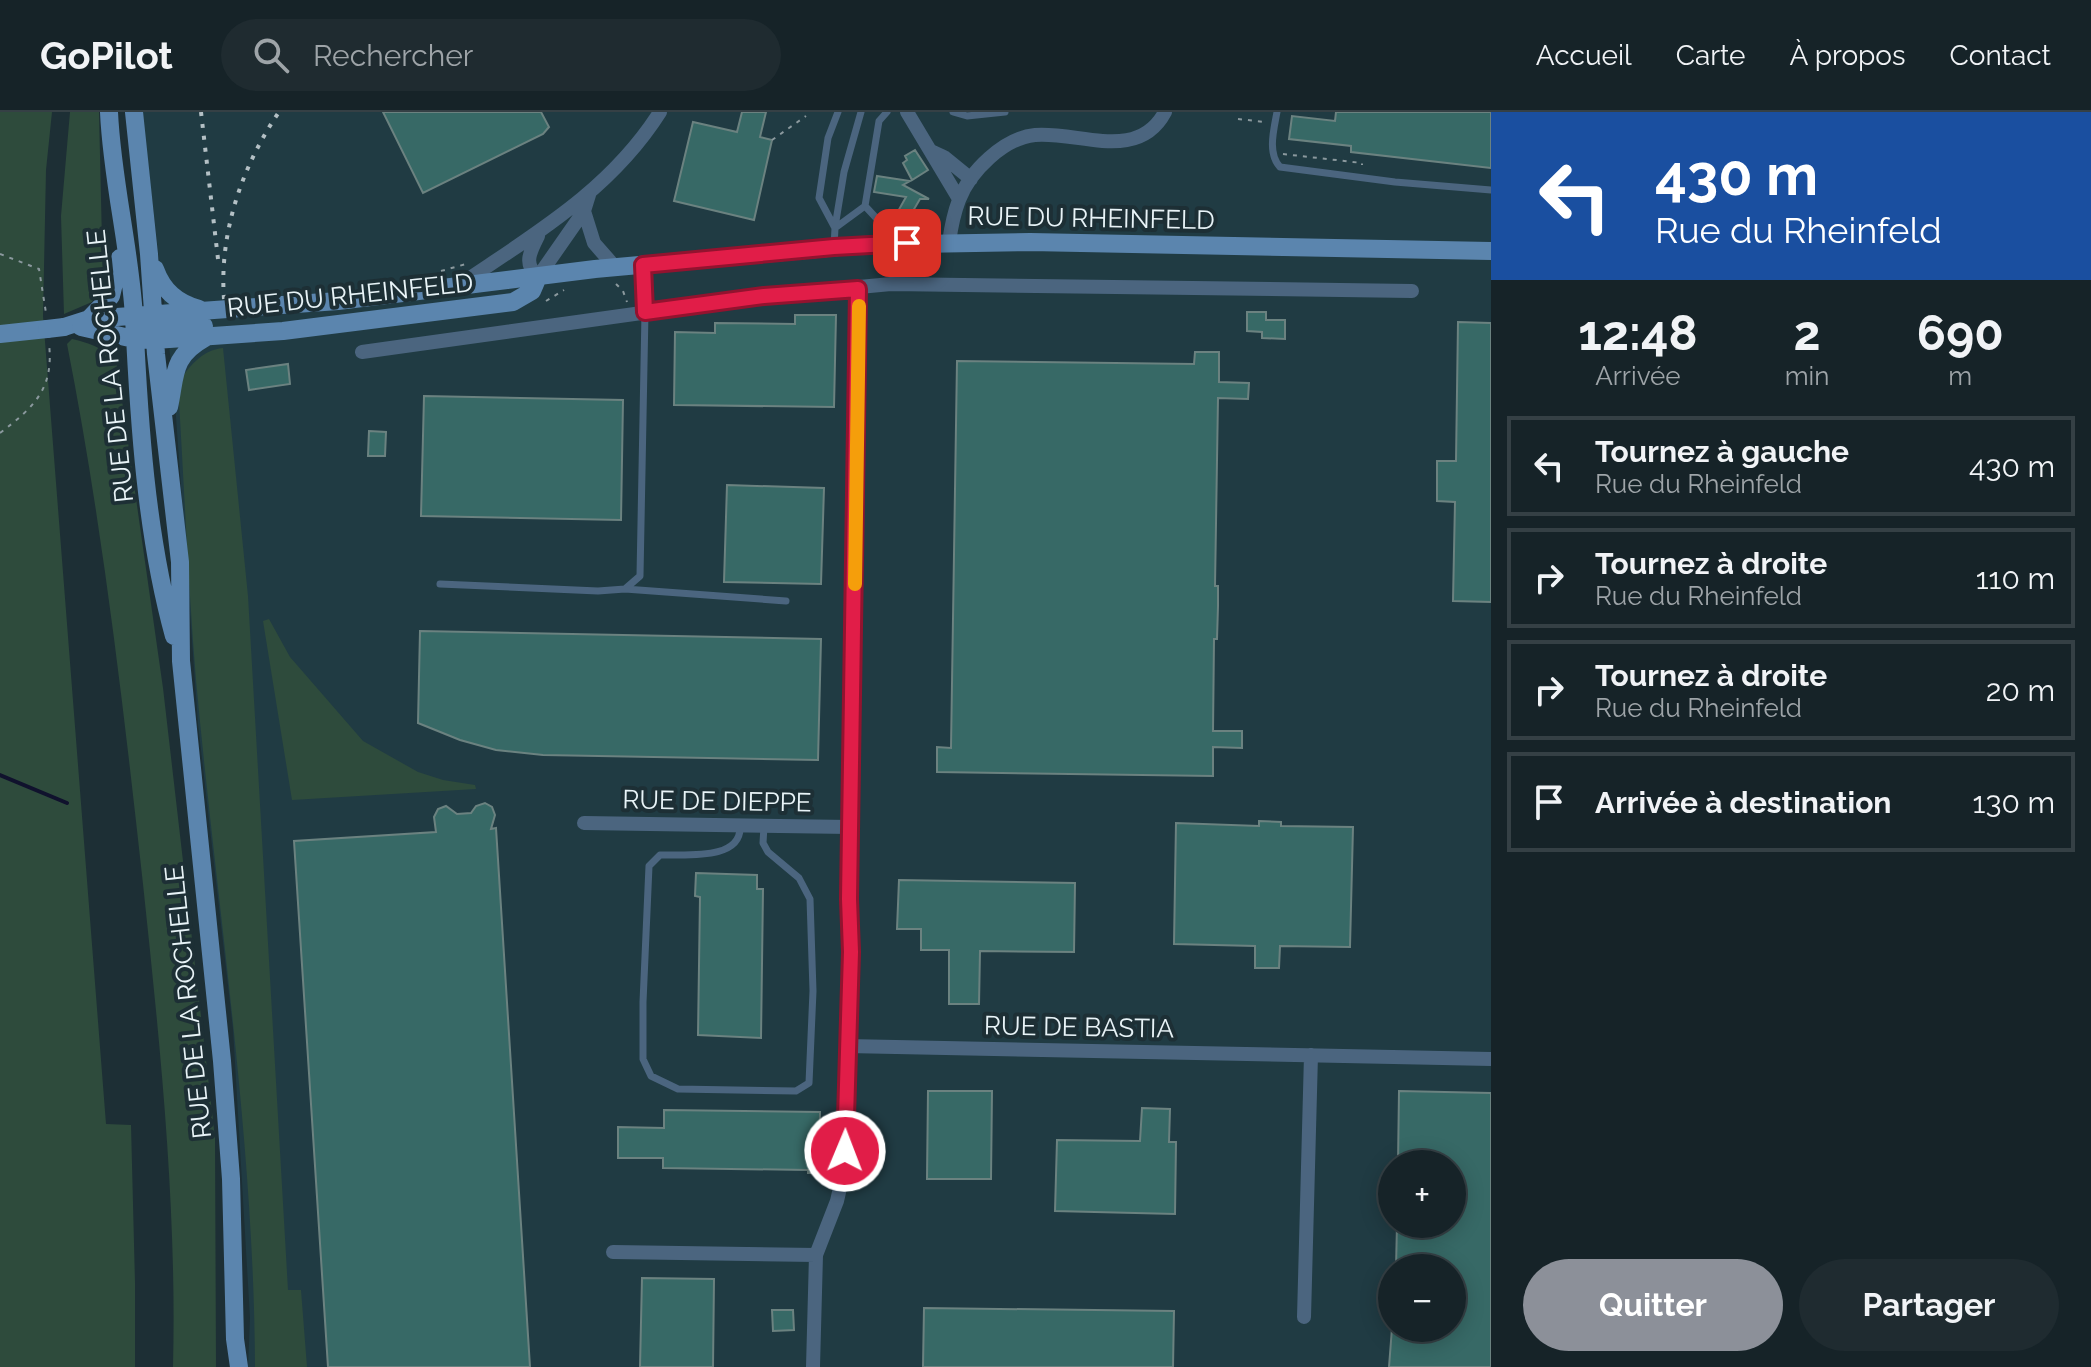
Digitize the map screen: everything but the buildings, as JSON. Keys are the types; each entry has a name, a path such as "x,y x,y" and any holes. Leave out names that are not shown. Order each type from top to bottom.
{"street":[{"name":"RUE DE LA ROCHELLE","path":"109,112 134,317 158,559 181,661"},
{"name":"RUE DE LA ROCHELLE","path":"134,112 180,562 181,661 231,1179 235,1339 239,1367"},
{"path":"458,286 540,232 589,195 624,160 660,112"},
{"path":"907,112 959,199"},
{"path":"949,242 959,199 971,179 1002,148 1032,136 1049,135 1119,142 1149,130 1165,112"},
{"path":"931,151 944,157 971,179"},
{"path":"540,232 528,259 538,277 584,211 589,195"},
{"path":"584,211 594,243 615,267"},
{"path":"0,334 89,319 111,296 117,279 123,235"},
{"name":"RUE DU RHEINFELD","path":"155,328 209,312 338,301 615,267 880,244 949,242 1491,251"},
{"path":"149,254 158,277 175,299 209,312"},
{"path":"643,265 645,312"},
{"name":"RUE DU RHEINFELD","path":"89,319 134,317 155,328 207,337 283,331 504,304 525,297 532,291 538,277"},
{"name":"RUE DU RHEINFELD","path":"362,352 764,296 891,284 1412,291"},
{"path":"813,1367 816,1255 842,1179 851,952 858,289"},
{"name":"RUE DU RHEINFELD","path":"155,328 213,326 283,318 338,301"},
{"path":"55,327 134,339 155,328"},
{"path":"165,427 176,366 186,352 207,337"},
{"name":"RUE DE DIEPPE","path":"584,823 850,827"},
{"name":"RUE DE BASTIA","path":"847,1046 1491,1059"},
{"path":"1304,1317 1311,1055"},
{"path":"613,1252 816,1255"},
{"name":"RUE DE LA ROCHELLE","path":"228,1367 235,1339"}],"lane":[{"path":"835,228 819,198 828,138 838,112"},
{"path":"834,247 844,172 861,112"},
{"path":"835,228 865,206 879,121 887,112"},
{"path":"953,112 967,116 1005,112"},
{"path":"1277,112 1273,160 1280,167 1491,190"},
{"path":"865,206 879,221 880,244"},
{"path":"625,589 640,576 645,312"},
{"path":"440,584 598,591 625,589 786,601"},
{"path":"740,826 741,836 733,846 713,852 660,855 649,866 643,1059 651,1076 678,1089 796,1091 809,1083 813,991 810,899 799,878 768,852 763,843 764,826"}],"path":[{"path":"1238,119 1265,122 1266,112"},
{"path":"772,140 806,116"},
{"path":"1273,153 1362,163 1360,177"},
{"path":"0,254 39,269 55,327 47,384 26,412 0,433"}],"shaded area":[{"path":"142,112 1491,112 1491,1367 248,1367 250,1318 233,1029 198,724 174,389"}],"green space":[{"path":"0,112 52,112 46,170 43,316 106,1124 131,1125 135,1367 0,1367"},
{"path":"70,112 99,112 103,284 92,302 64,314 61,216"},
{"path":"72,339 103,351 117,365 163,688 215,1138 216,1367 173,1367 170,1186 155,1004 111,613 67,344"},
{"path":"223,348 248,596 288,1290 301,1290 307,1367 255,1367 253,1281 241,1109 196,680 178,384 196,360"},
{"path":"269,619 290,657 363,741 418,772 475,785 476,789 292,800 263,621"}],"waterway":[{"path":"0,775 67,803"}],"railway":[{"path":"201,112 218,259"},
{"path":"224,299 225,250 236,201 254,155 279,112"}],"slow traffic":[{"path":"855,584 859,306"}],"route":[{"path":"845,1151 851,952 849,899 858,289 764,296 645,312 643,265 907,243"}]}
